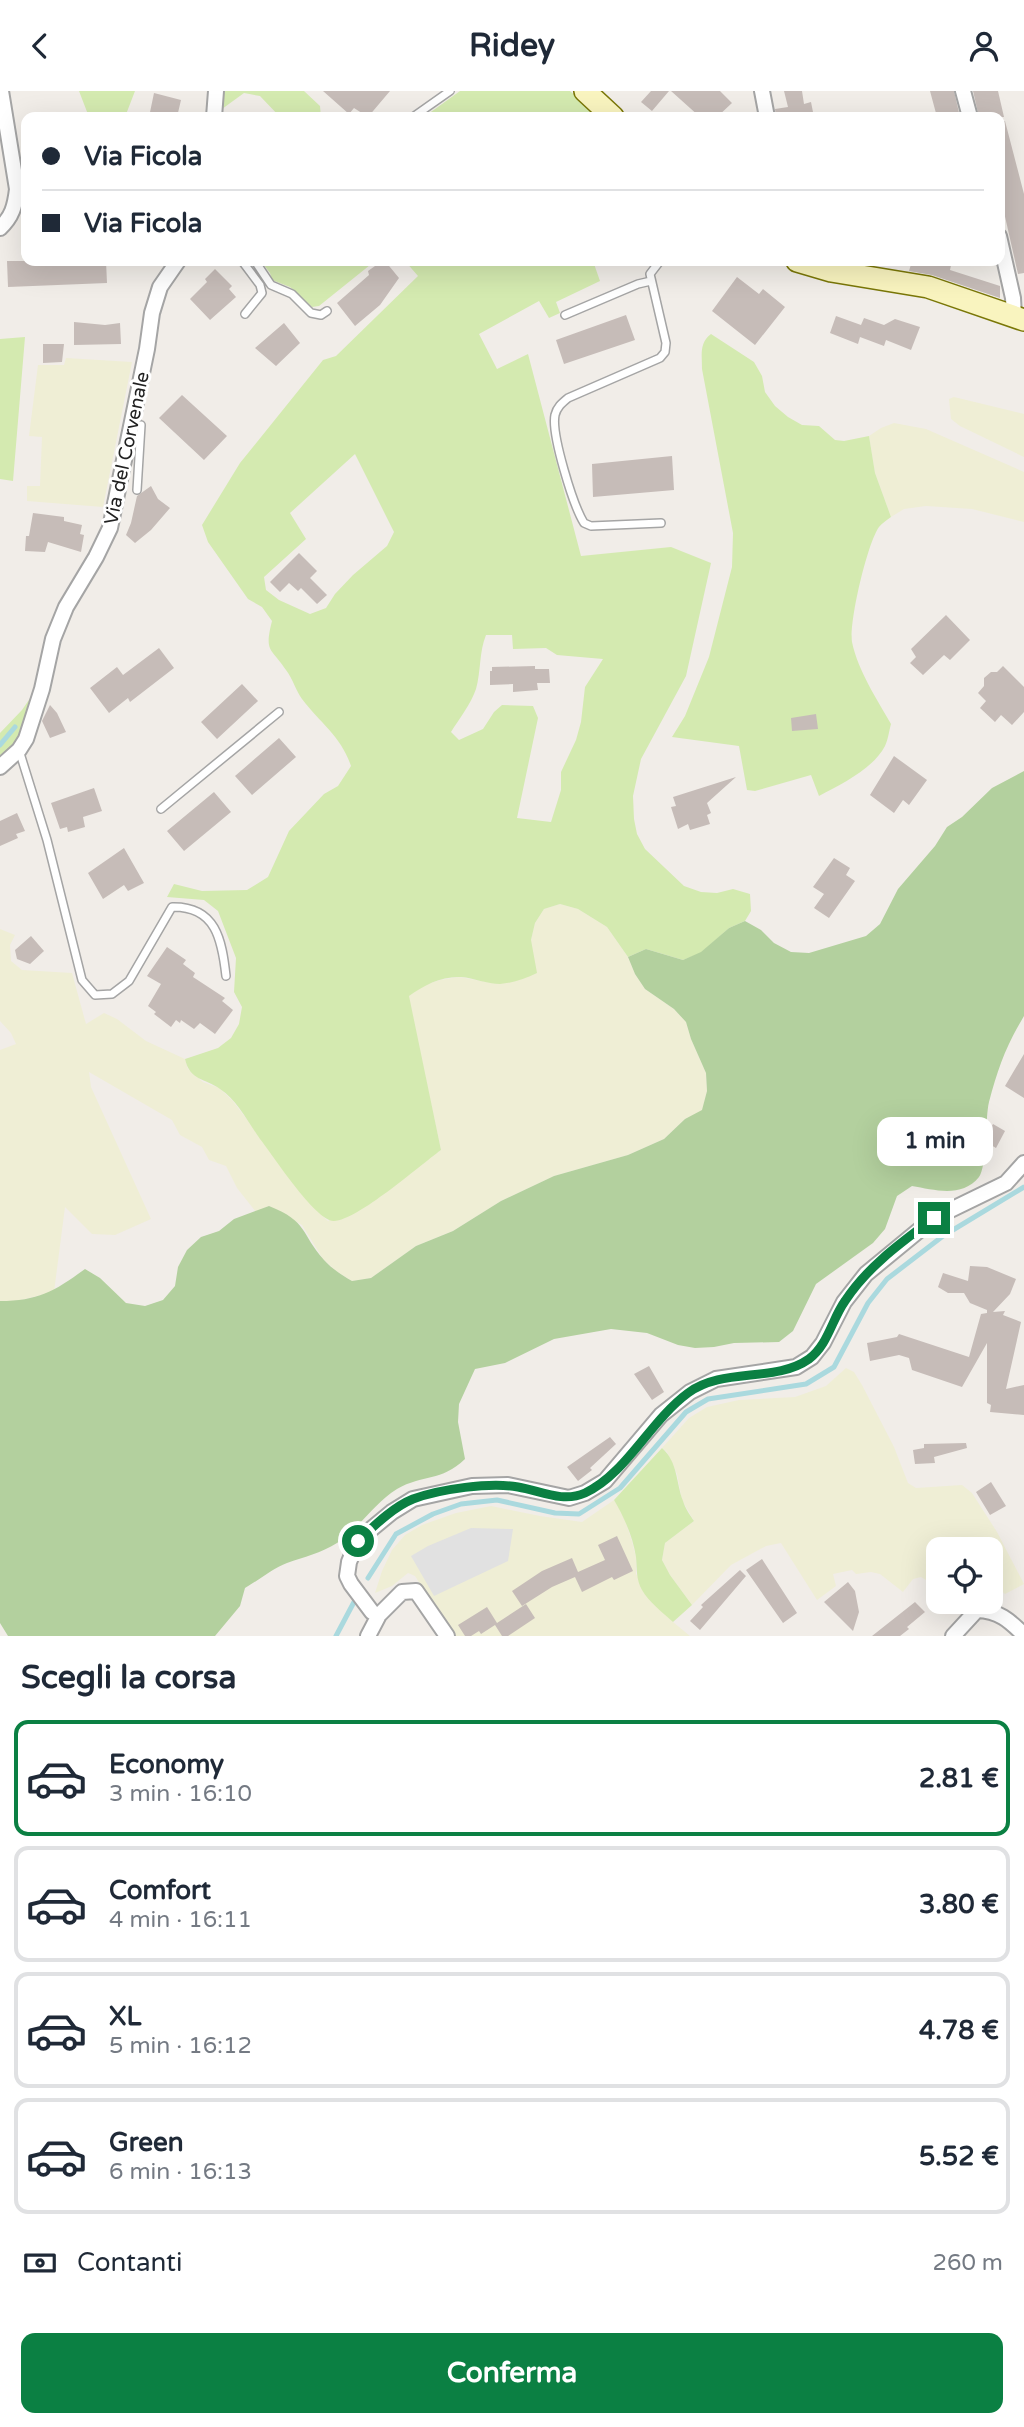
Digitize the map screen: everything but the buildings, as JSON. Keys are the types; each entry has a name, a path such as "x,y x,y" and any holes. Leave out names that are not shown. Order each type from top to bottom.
{"main road":[{"path":"585,91 608,112"},
{"path":"814,266 928,287 1019,318"}],"street":[{"path":"0,228 9,220 17,189 1,91"},
{"path":"214,112 216,91"},
{"path":"761,91 766,112"},
{"path":"963,91 969,112"},
{"path":"1005,263 1019,318"},
{"name":"Via del Corvenale","path":"0,767 19,750 34,717 53,639 66,607 110,528 148,349 152,313 160,287 175,266"},
{"path":"375,1614 351,1584 347,1576 348,1562 358,1541 385,1517 413,1499 472,1486 522,1487 569,1498 585,1493 605,1481 662,1415 690,1392 716,1379 796,1367 812,1357 823,1343 844,1302 866,1274 934,1218 1006,1183 1024,1163"},
{"path":"368,1636 375,1614 402,1592 416,1591 447,1636"},
{"path":"953,1636 977,1610 993,1611 1008,1619 1024,1635"}],"lane":[{"path":"420,112 450,91"},
{"path":"244,314 262,293 260,285 246,266"},
{"path":"258,266 271,285 292,294 311,313 321,315 327,311"},
{"path":"656,266 650,274 666,343 665,352 660,358 568,398 559,405 555,417 559,446 570,487 584,523 591,526 661,523"},
{"path":"565,315 651,281"},
{"path":"137,490 141,425"},
{"path":"161,809 279,712"},
{"path":"19,750 47,840 82,980 95,995 112,994 129,981 172,907 188,907 208,918 222,944 226,976"}],"green space":[{"path":"79,91 135,91 127,112 87,112"},
{"path":"220,91 304,91 320,106 321,112 275,112 260,96 244,93 222,109"},
{"path":"460,91 570,91 594,112 431,112"},
{"path":"265,266 369,266 319,306 312,307 290,287 272,280"},
{"path":"409,266 595,266 600,281 556,302 560,313 549,318 539,301 479,334 497,369 528,354 581,556 671,547 711,563 686,676 641,759 633,796 634,819 637,834 645,849 684,886 701,892 717,893 733,889 750,894 751,911 745,921 729,928 701,953 683,960 646,949 628,957 607,927 578,909 560,904 544,909 535,923 531,940 537,973 500,984 461,977 447,978 427,985 409,996 441,1150 358,1212 334,1221 317,1211 306,1199 232,1099 194,1075 187,1066 185,1059 218,1048 231,1038 239,1024 242,1007 234,992 236,958 218,911 204,900 167,897 174,884 202,891 247,890 268,877 289,831 324,794 338,786 351,766 342,746 302,699 270,649 272,621 262,607 248,599 208,542 202,525 240,463 323,360 336,356 418,276","holes":["355,454 394,532 387,546 353,575 326,608 310,614 279,600 266,590 264,577 306,539 290,513","486,635 512,635 513,649 546,648 557,655 603,659 585,687 581,722 561,772 561,790 551,822 517,818 538,718 533,706 502,705 483,729 459,740 451,732 476,689"]},
{"path":"711,334 754,362 762,376 765,392 775,406 788,417 802,425 819,426 835,440 869,436 875,473 891,517 879,527 869,549 856,601 852,632 852,642 859,664 891,724 888,738 879,755 864,769 819,796 811,775 755,791 747,790 739,746 672,737 685,716 709,657 732,567 733,533 702,369 703,345"},
{"path":"25,337 13,481 0,479 0,339"},
{"path":"66,358 132,362 103,507 27,501 27,486 40,486 42,437 29,436 38,365 64,365"},
{"path":"954,397 1024,414 1024,457 951,419 949,399"},
{"path":"894,423 926,429 1024,472 1024,522 972,509 926,506 904,509 891,517 875,473 869,436"},
{"path":"33,694 22,730 0,761 0,733"},
{"path":"1024,771 1024,1016 1007,1047 996,1078 989,1102 982,1172 972,1184 948,1191 912,1186 897,1196 885,1229 873,1243 816,1284 793,1331 779,1342 734,1343 695,1348 678,1345 647,1333 611,1329 554,1339 505,1363 475,1369 459,1404 458,1422 465,1459 440,1475 397,1489 337,1543 282,1565 245,1588 240,1606 215,1636 8,1636 0,1623 0,1301 36,1297 85,1269 100,1278 126,1303 145,1306 163,1300 175,1286 178,1267 187,1250 201,1237 219,1231 234,1219 269,1206 298,1223 316,1251 337,1272 352,1281 371,1278 416,1246 453,1231 501,1201 554,1176 628,1155 664,1139 685,1119 702,1110 707,1091 706,1073 686,1022 674,1009 645,989 628,957 646,949 683,960 701,952 729,928 745,921 791,952 809,953 866,936 880,924 898,889 935,846 947,827 962,817 992,788"},
{"path":"560,904 578,909 607,927 628,957 645,989 674,1009 686,1022 706,1073 707,1091 702,1111 685,1119 664,1139 628,1155 554,1176 501,1201 453,1231 416,1246 371,1278 352,1281 323,1259 302,1225 269,1206 256,1212 237,1188 226,1166 209,1160 202,1147 180,1135 172,1120 89,1072 91,1087 151,1219 115,1235 92,1234 65,1207 54,1292 17,1301 0,1301 0,1050 16,1044 11,1033 0,1021 0,929 15,935 10,945 11,961 22,970 72,973 86,1024 104,1013 117,1019 146,1041 185,1059 188,1069 203,1082 219,1088 232,1100 315,1209 328,1221 441,1150 408,996 422,986 459,977 498,984 531,940 535,923 544,909"},
{"path":"846,1368 854,1372 894,1447 908,1483 916,1488 962,1485 972,1493 1000,1537 926,1537 926,1580 921,1577 913,1579 903,1592 880,1574 856,1574 852,1570 833,1574 836,1586 817,1600 781,1543 766,1546 731,1565 692,1605 662,1560 665,1543 694,1521 682,1500 677,1474 667,1452 662,1448 689,1418 707,1407 739,1400 795,1397 826,1386"},
{"path":"662,1448 671,1460 684,1504 694,1521 665,1543 662,1560 692,1605 673,1622 642,1590 633,1542 614,1500"},
{"path":"614,1500 624,1517 631,1538 636,1557 636,1574 673,1622 690,1636 454,1636 415,1576 408,1573 392,1586 375,1593 392,1550 405,1535 422,1525 456,1513 491,1506 582,1522"},
{"path":"1003,1544 1024,1584 1005,1594 1003,1592"}],"shaded area":[{"path":"471,1528 513,1529 508,1561 434,1596 411,1556"}],"waterway":[{"path":"0,745 15,727"},
{"path":"368,1578 396,1534 433,1514 461,1504 497,1500 555,1513 579,1514 620,1488 686,1412 708,1399 806,1384 834,1367 868,1303 887,1279 943,1236 1024,1187"},
{"path":"336,1636 354,1602"}],"route":[{"path":"358,1541 392,1512 413,1499 472,1486 508,1485 569,1498 585,1493 605,1481 662,1415 690,1392 716,1379 796,1367 812,1357 823,1343 844,1302 866,1274 899,1244 934,1218"}]}
